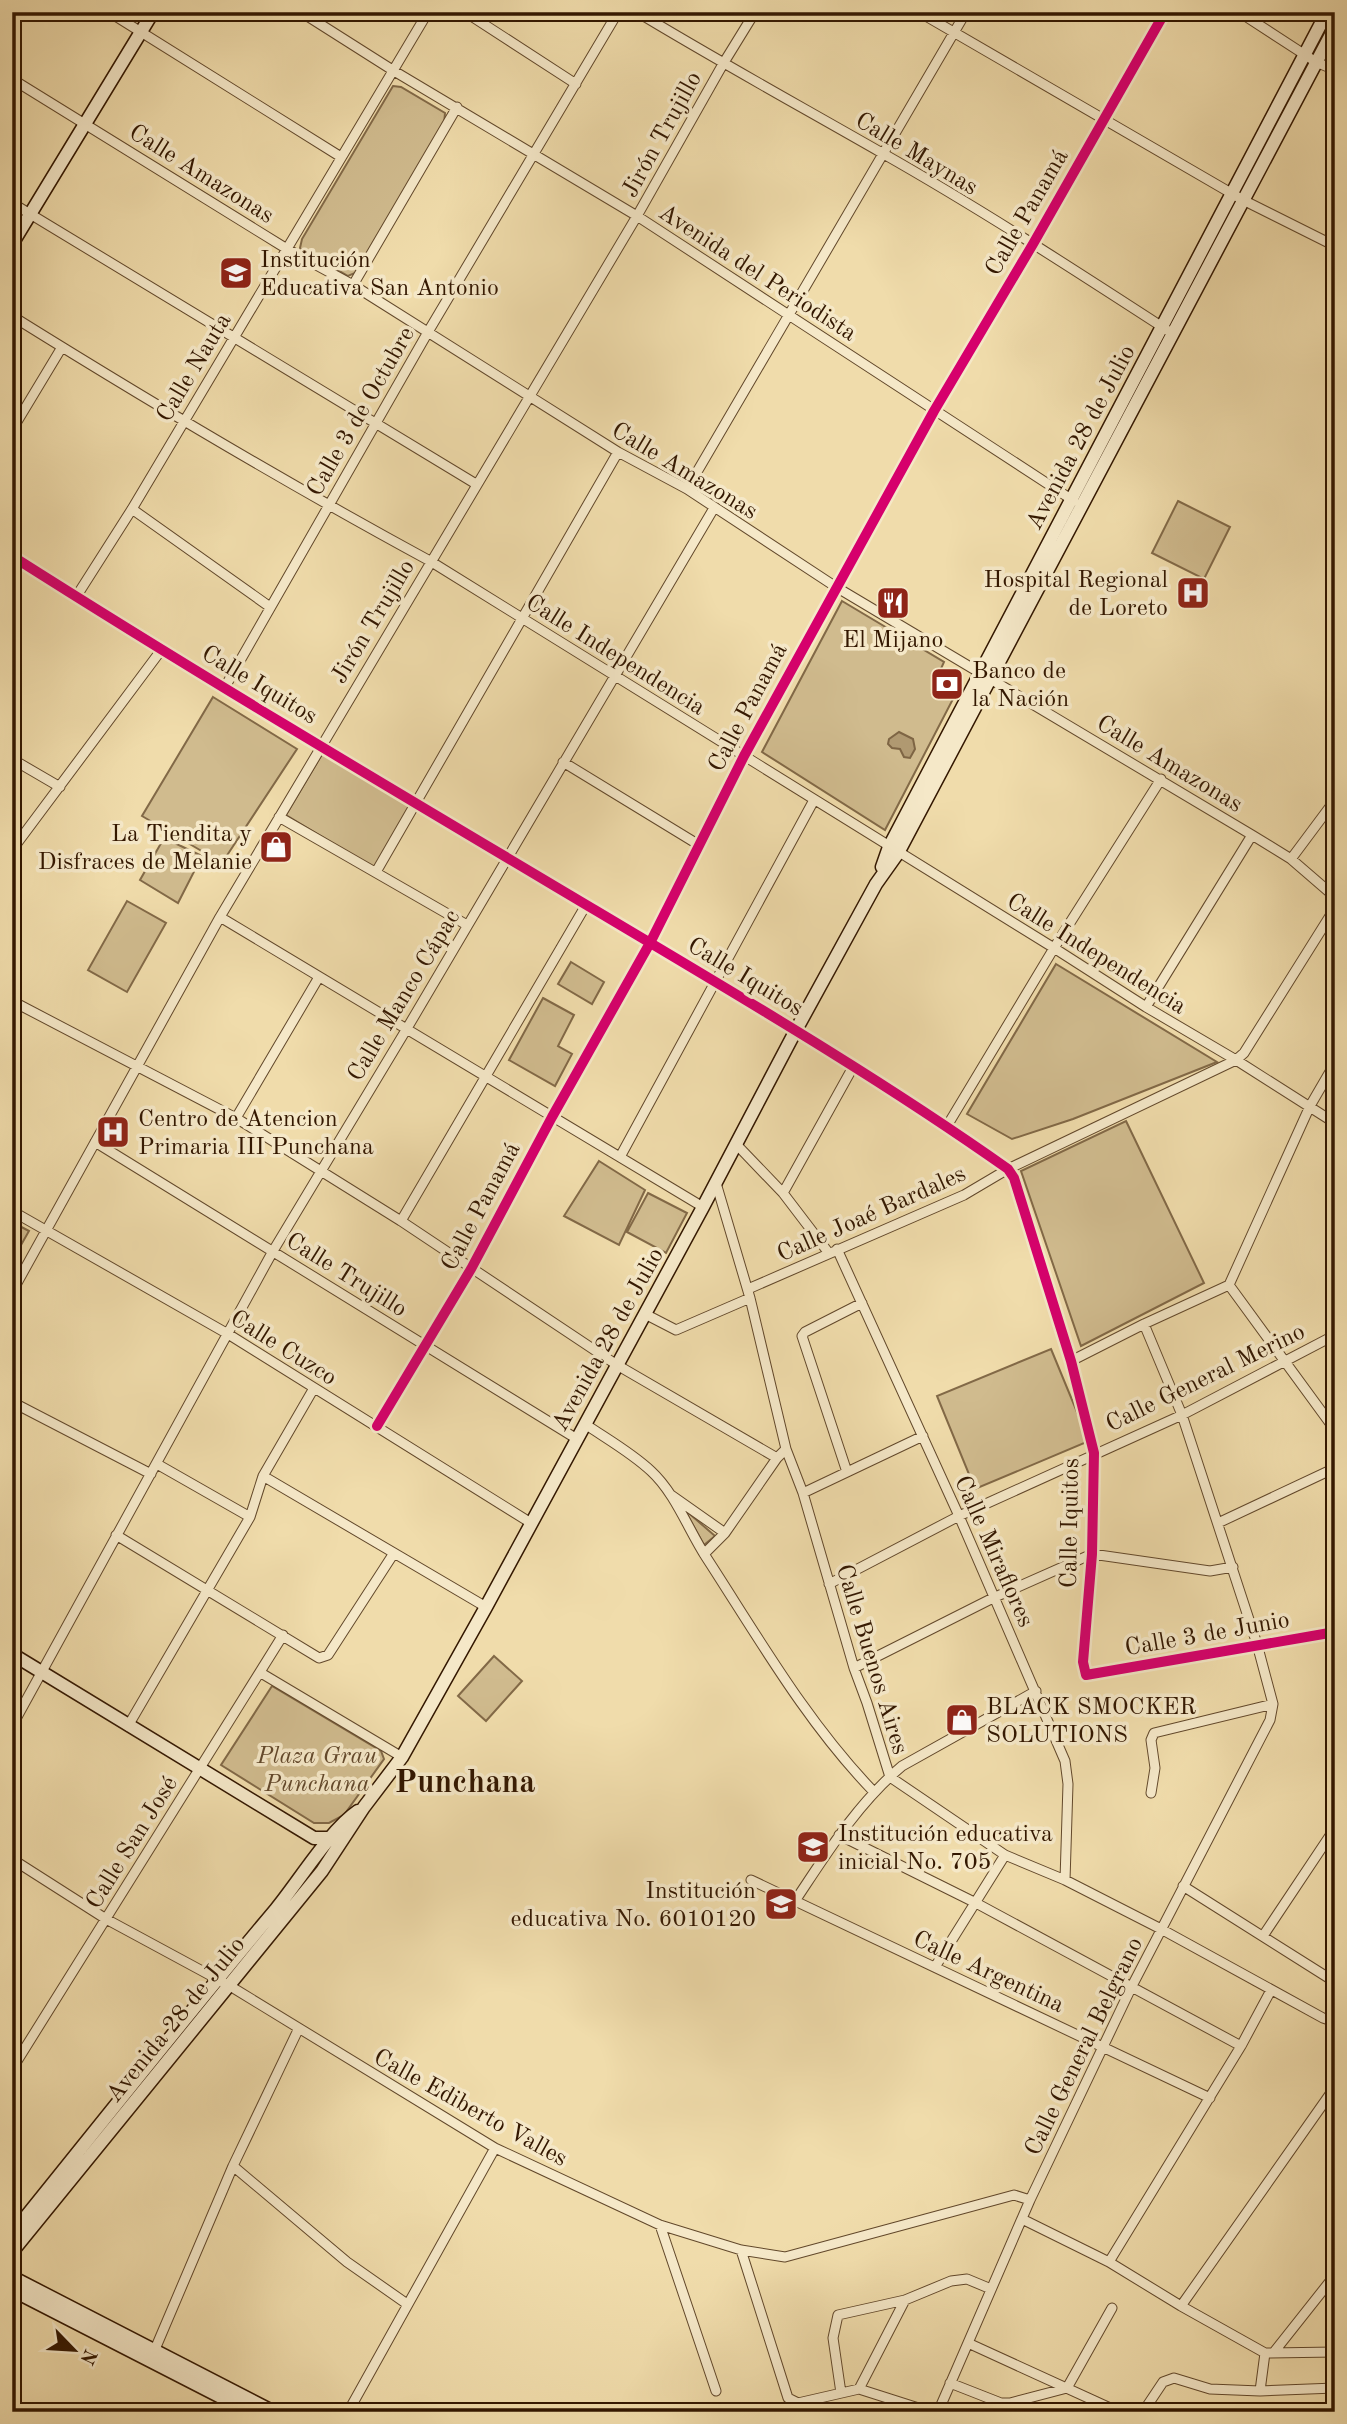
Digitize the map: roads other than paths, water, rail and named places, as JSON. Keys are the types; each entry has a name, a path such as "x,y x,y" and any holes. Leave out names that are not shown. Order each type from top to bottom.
{"main road":[{"path":"12,244 153,12"},
{"name":"Avenida 28 de Julio","path":"12,2252 322,1871 364,1807 402,1757 486,1607 876,884 1311,58 1327,12"},
{"name":"Avenida 28 de Julio","path":"1311,58 1335,27"},
{"path":"12,1654 314,1838 329,1840 347,1835"},
{"name":"Avenida 28 de Julio","path":"12,2234 298,1882 329,1840 348,1818 364,1807"},
{"path":"12,2277 250,2412"},
{"path":"12,2290 274,2412"}],"street":[{"path":"109,12 341,157"},
{"name":"Avenida del Periodista","path":"301,12 394,71 637,216 1077,503"},
{"name":"Calle Nauta","path":"76,597 132,509 428,12"},
{"path":"465,12 576,84"},
{"name":"Calle 3 de Octubre","path":"225,687 428,332 618,12"},
{"name":"Calle Maynas","path":"637,12 723,64 883,153 1033,244 1168,331"},
{"name":"Jirón Trujillo","path":"12,1292 220,917 475,484 637,216 755,12"},
{"path":"919,12 1237,197 1334,243"},
{"path":"687,489 966,12"},
{"name":"Calle Panamá","path":"377,1426 471,1269 552,1117 650,943 744,756 934,411 1165,12"},
{"path":"1239,12 1335,71"},
{"name":"Calle Amazonas","path":"12,79 287,249 353,285 618,452 687,489 836,587 1291,859 1335,897"},
{"path":"353,285 457,107"},
{"path":"12,204 475,484"},
{"name":"Calle Independencia","path":"12,316 183,422 430,561 1335,1123"},
{"path":"12,430 62,347"},
{"path":"376,872 618,452"},
{"name":"Calle Manco Cápac","path":"12,1726 273,1251 714,508"},
{"path":"132,509 270,607"},
{"name":"Calle Iquitos","path":"12,556 321,746 796,1030 947,1126 1008,1169 1014,1178 1071,1361 1094,1453 1092,1554 1083,1662 1086,1675"},
{"path":"12,850 162,649"},
{"path":"12,758 60,787"},
{"path":"563,762 699,845"},
{"path":"947,1126 1161,779"},
{"path":"620,1157 814,800"},
{"path":"1291,859 1335,800"},
{"path":"279,817 467,925"},
{"path":"1146,1007 1252,835"},
{"path":"401,1221 586,905"},
{"path":"1236,1060 1244,1053 1335,908"},
{"path":"220,917 703,1207"},
{"path":"236,1118 319,977"},
{"path":"12,1001 236,1118 401,1221 617,1365 777,1458"},
{"name":"Calle Joaé Bardales","path":"645,1314 676,1330 832,1251 964,1195 1008,1169 1236,1060"},
{"path":"1071,1361 1228,1285 1310,1106 1335,1063"},
{"path":"783,1193 853,1067"},
{"name":"Calle Trujillo","path":"96,1142 577,1439"},
{"name":"Calle Miraflores","path":"736,1144 783,1193 832,1251 862,1303 923,1436 1065,1761 1068,1784 1065,1880"},
{"name":"Calle Buenos Aires","path":"716,1183 749,1293 786,1449 803,1493 854,1668 890,1777 1005,1855 1065,1880 1335,2022"},
{"name":"Calle Cuzco","path":"12,1211 228,1334 531,1523"},
{"path":"1228,1285 1335,1430"},
{"path":"847,1472 802,1336 862,1303"},
{"path":"1144,1324 1182,1415 1233,1567 1273,1704 1154,1733 1151,1740 1155,1768 1151,1793"},
{"name":"Calle General Merino","path":"829,1584 959,1517 1182,1415 1335,1335"},
{"path":"128,1726 250,1517 263,1476 314,1388"},
{"path":"12,1402 151,1474"},
{"path":"585,1424 651,1471 808,1714 874,1792"},
{"path":"803,1493 923,1436"},
{"path":"704,1554 726,1532 786,1449"},
{"path":"157,1464 250,1517"},
{"path":"1218,1523 1335,1468"},
{"path":"263,1476 486,1607"},
{"path":"667,1492 726,1532"},
{"path":"116,1535 319,1658 328,1655 394,1553"},
{"path":"854,1668 993,1598 1092,1554 1210,1571 1233,1567"},
{"name":"Calle 3 de Junio","path":"1086,1675 1335,1632"},
{"name":"Calle San José","path":"13,2066 283,1635"},
{"path":"261,1672 402,1757"},
{"path":"794,1901 839,1835 874,1792 902,1766 1036,1691"},
{"name":"Calle General Belgrano","path":"938,2412 1030,2200 1132,1986 1270,1720 1273,1704"},
{"path":"1263,1936 1335,1828"},
{"path":"839,1835 976,1903 1241,2046"},
{"path":"935,1967 1005,1855"},
{"name":"Calle Ediberto Valles","path":"12,1859 106,1919 230,1986 495,2148 660,2225 741,2250 785,2257 1014,2195 1030,2200"},
{"name":"Calle Argentina","path":"751,1881 1210,2098"},
{"path":"1183,1886 1335,1982"},
{"path":"1109,2262 1241,2046 1271,1990"},
{"path":"152,2356 233,2166 298,2030"},
{"path":"1181,2306 1335,2087"},
{"path":"348,2412 495,2148"},
{"path":"233,2166 347,2262 407,2304"},
{"path":"1022,2220 1109,2262 1181,2306 1269,2353 1335,2352"},
{"path":"660,2225 716,2391"},
{"path":"741,2250 788,2398 799,2403 859,2389 931,2412"},
{"path":"1260,2391 1269,2353 1335,2275"},
{"path":"841,2393 833,2338 838,2315 905,2300 951,2281 967,2278 991,2289"},
{"path":"859,2389 905,2300"},
{"path":"950,2383 1001,2403 1067,2388 1112,2308"},
{"path":"968,2343 1119,2412"},
{"path":"1143,2412 1163,2382 1174,2378 1210,2389 1260,2391 1335,2388"}],"place":[{"name":"Institución Educativa San Antonio","path":"236,273"},
{"name":"Hospital Regional de Loreto","path":"1193,593"},
{"name":"El Mijano","path":"893,603"},
{"name":"Banco de la Nación","path":"947,684"},
{"name":"La Tiendita y Disfraces de Melanie","path":"276,847"},
{"name":"Centro de Atencion Primaria III Punchana","path":"113,1132"},
{"name":"BLACK SMOCKER SOLUTIONS","path":"962,1720"},
{"name":"Institución educativa inicial No. 705","path":"813,1847"},
{"name":"Institución educativa No. 6010120","path":"781,1904"}],"district":[{"name":"Punchana","path":"465,1781"}],"park label":[{"name":"Plaza Grau Punchana","path":"317,1769"}]}
